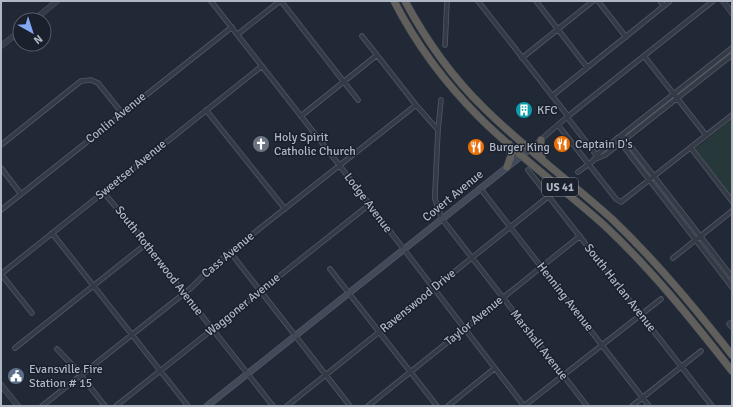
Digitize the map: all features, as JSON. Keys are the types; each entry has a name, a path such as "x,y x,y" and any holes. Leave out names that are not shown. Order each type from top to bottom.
{"highway":[{"name":"US 41","path":"394,1 414,36 442,76 480,118 592,214 627,247 681,306 731,369"},
{"name":"US 41","path":"405,1 424,33 462,85 492,116 595,204 638,244 686,297 732,355"},
{"path":"541,140 540,148 542,159"},
{"path":"507,166 511,156 509,144"},
{"path":"731,369 728,362 732,360"}],"main road":[{"name":"Covert Avenue","path":"207,406 530,149"}],"street":[{"path":"44,12 57,1"},
{"name":"Lodge Avenue","path":"211,1 370,204 524,406"},
{"path":"238,34 280,1 358,100"},
{"path":"445,45 447,1"},
{"path":"478,1 598,157"},
{"path":"536,1 587,67"},
{"path":"522,58 593,1"},
{"path":"598,1 626,37"},
{"path":"660,1 664,6"},
{"path":"552,96 670,1"},
{"name":"Covert Avenue","path":"530,149 713,1"},
{"path":"723,1 732,13"},
{"name":"Conlin Avenue","path":"1,210 232,27"},
{"path":"362,36 416,105 438,130"},
{"path":"1,46 12,37"},
{"path":"578,172 598,157 617,138 732,48"},
{"path":"301,116 377,55"},
{"path":"598,157 604,156 732,55"},
{"path":"644,56 706,135"},
{"name":"Sweetser Avenue","path":"1,274 262,66"},
{"path":"1,145 81,81 91,80 98,83 122,113"},
{"name":"Marshall Avenue","path":"441,100 435,192 437,206 442,219 586,406"},
{"name":"Cass Avenue","path":"42,406 184,293 230,252 416,105"},
{"path":"206,110 285,209"},
{"path":"558,125 620,202 732,115"},
{"path":"622,135 732,277"},
{"path":"617,138 732,287"},
{"path":"691,148 732,201"},
{"path":"1,168 21,194"},
{"name":"South Harlan Avenue","path":"528,170 712,406"},
{"name":"Henning Avenue","path":"480,188 650,406"},
{"name":"South Rotherwood Avenue","path":"103,192 120,210 212,330 273,406"},
{"name":"Ravenswood Drive","path":"286,406 549,196"},
{"name":"Waggoner Avenue","path":"116,406 370,204"},
{"path":"673,258 732,211"},
{"path":"52,233 188,406"},
{"name":"Taylor Avenue","path":"368,406 502,297 580,236"},
{"path":"16,348 146,244"},
{"path":"230,252 350,406"},
{"path":"330,269 437,406"},
{"path":"1,274 32,313"},
{"path":"524,406 661,299"},
{"path":"57,349 81,375 105,406"},
{"path":"632,406 701,351"},
{"path":"448,406 495,368"},
{"path":"1,384 18,406"}],"shaded area":[{"path":"732,119 732,197 695,149"}],"place":[{"name":"KFC","path":"524,110"},
{"name":"Holy Spirit Catholic Church","path":"261,144"},
{"name":"Captain D's","path":"562,144"},
{"name":"Burger King","path":"476,147"},
{"name":"Evansville Fire Station # 15","path":"16,376"}]}
